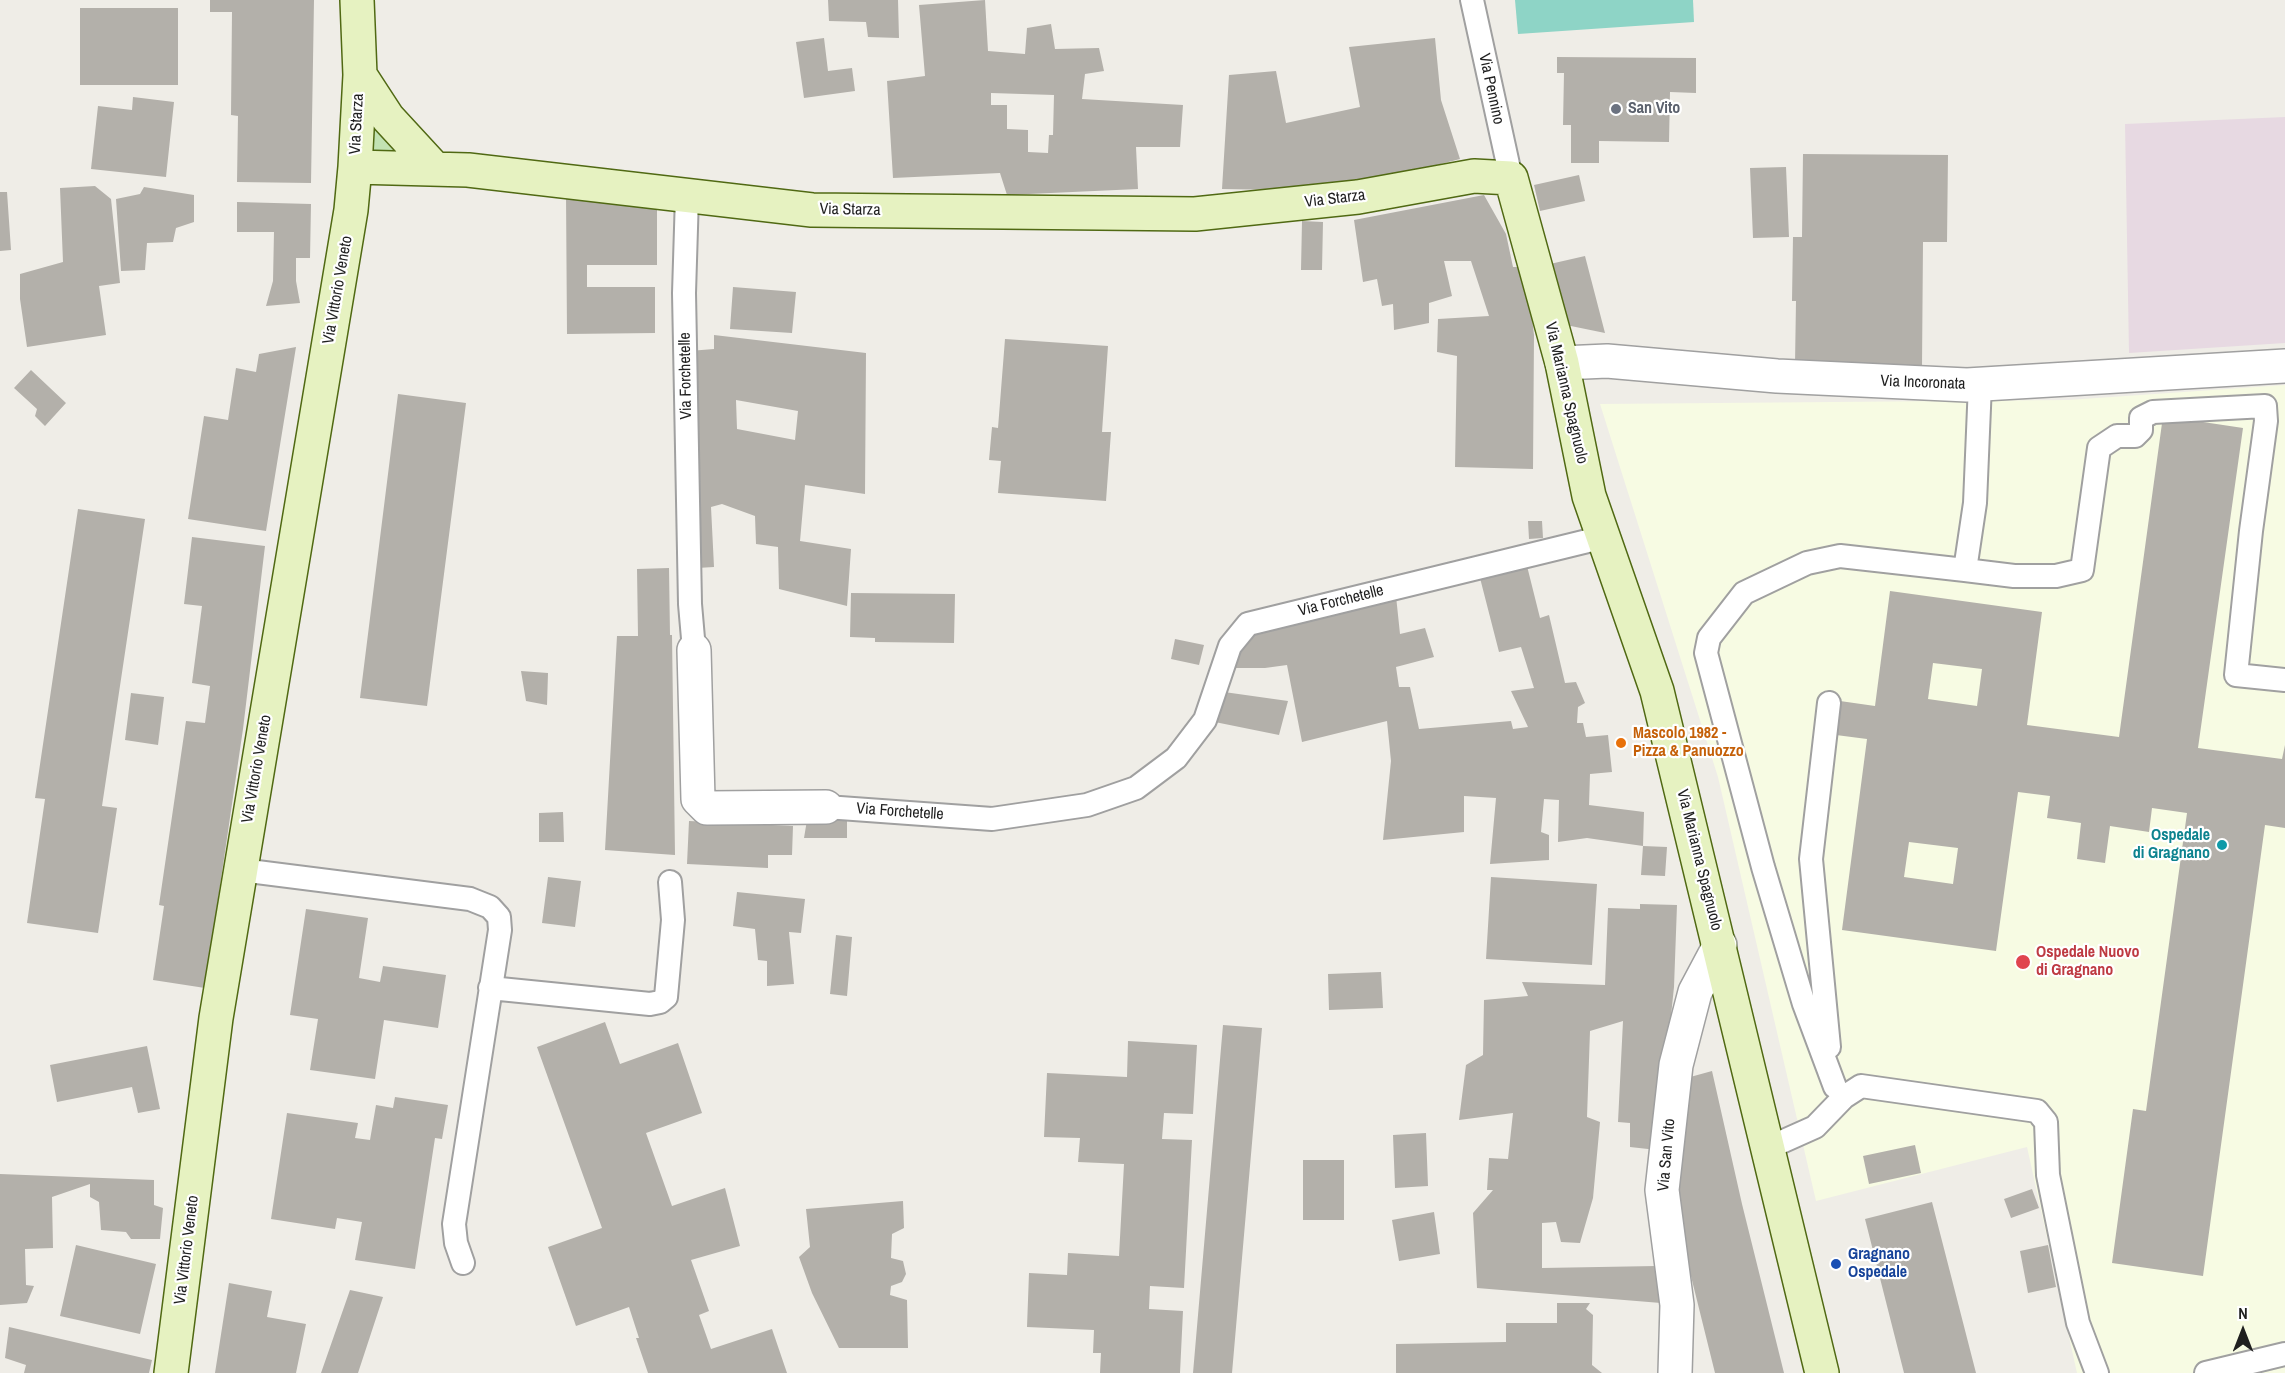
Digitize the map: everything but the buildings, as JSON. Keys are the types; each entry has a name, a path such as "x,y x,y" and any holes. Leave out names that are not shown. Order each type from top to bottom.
{"street":[{"name":"Via Starza","path":"357,0 360,75 355,166 479,172 812,210 1195,214 1358,197 1474,176 1511,178"},
{"path":"360,75 388,118 435,169"},
{"name":"Via Vittorio Veneto","path":"171,1373 216,1018 351,210 355,166"},
{"name":"Via Marianna Spagnuolo","path":"1511,178 1562,363 1589,496 1657,691 1822,1373"},
{"name":"Via Incoronata","path":"1562,363 1607,361 1778,376 1980,384 2285,366"},
{"name":"Via Forchetelle","path":"694,650 698,799 707,808 826,807"},
{"name":"Via San Vito","path":"1675,1373 1677,1305 1662,1190 1676,1065 1695,992 1720,945"}],"lane":[{"name":"Via Pennino","path":"1472,0 1511,178"},
{"name":"Via Forchetelle","path":"687,196 684,293 690,604 694,650"},
{"path":"1965,570 1975,503 1980,384"},
{"path":"1836,1096 1804,1004 1710,678 1706,654 1709,638 1744,593 1807,563 1840,556 2014,576 2056,576 2082,570 2098,448 2117,436 2135,436 2140,430 2140,418 2153,412 2265,406 2266,421 2251,531 2236,675 2285,680"},
{"name":"Via Forchetelle","path":"826,807 992,819 1087,805 1136,788 1176,758 1205,720 1230,646 1248,624 1604,537"},
{"path":"1829,703 1811,860 1821,980 1836,1096"},
{"path":"241,870 470,899 490,907 499,917 500,930 454,1224 456,1243 463,1263"},
{"path":"490,988 650,1004 660,1002 666,997 673,920 669,882"},
{"path":"1768,1148 1815,1127 1836,1096 1861,1086 2037,1111 2046,1122 2048,1175 2078,1323 2097,1373"},
{"path":"2206,1373 2285,1354"}],"shaded area":[{"path":"1515,0 1693,0 1694,22 1518,34"},
{"path":"2285,117 2285,343 2129,353 2125,124"},
{"name":"Ospedale Nuovo di Gragnano","path":"2285,385 2285,1373 2077,1373 2027,1147 1816,1201 1718,777 1600,404 2068,400"}],"green space":[{"path":"360,75 401,157 355,156"}],"place":[{"name":"San Vito","path":"1616,109"},
{"name":"Mascolo 1982 - Pizza & Panuozzo","path":"1621,743"},
{"name":"Ospedale di Gragnano","path":"2222,845"},
{"name":"Ospedale Nuovo di Gragnano","path":"2023,962"},
{"name":"Gragnano Ospedale","path":"1836,1264"}]}
